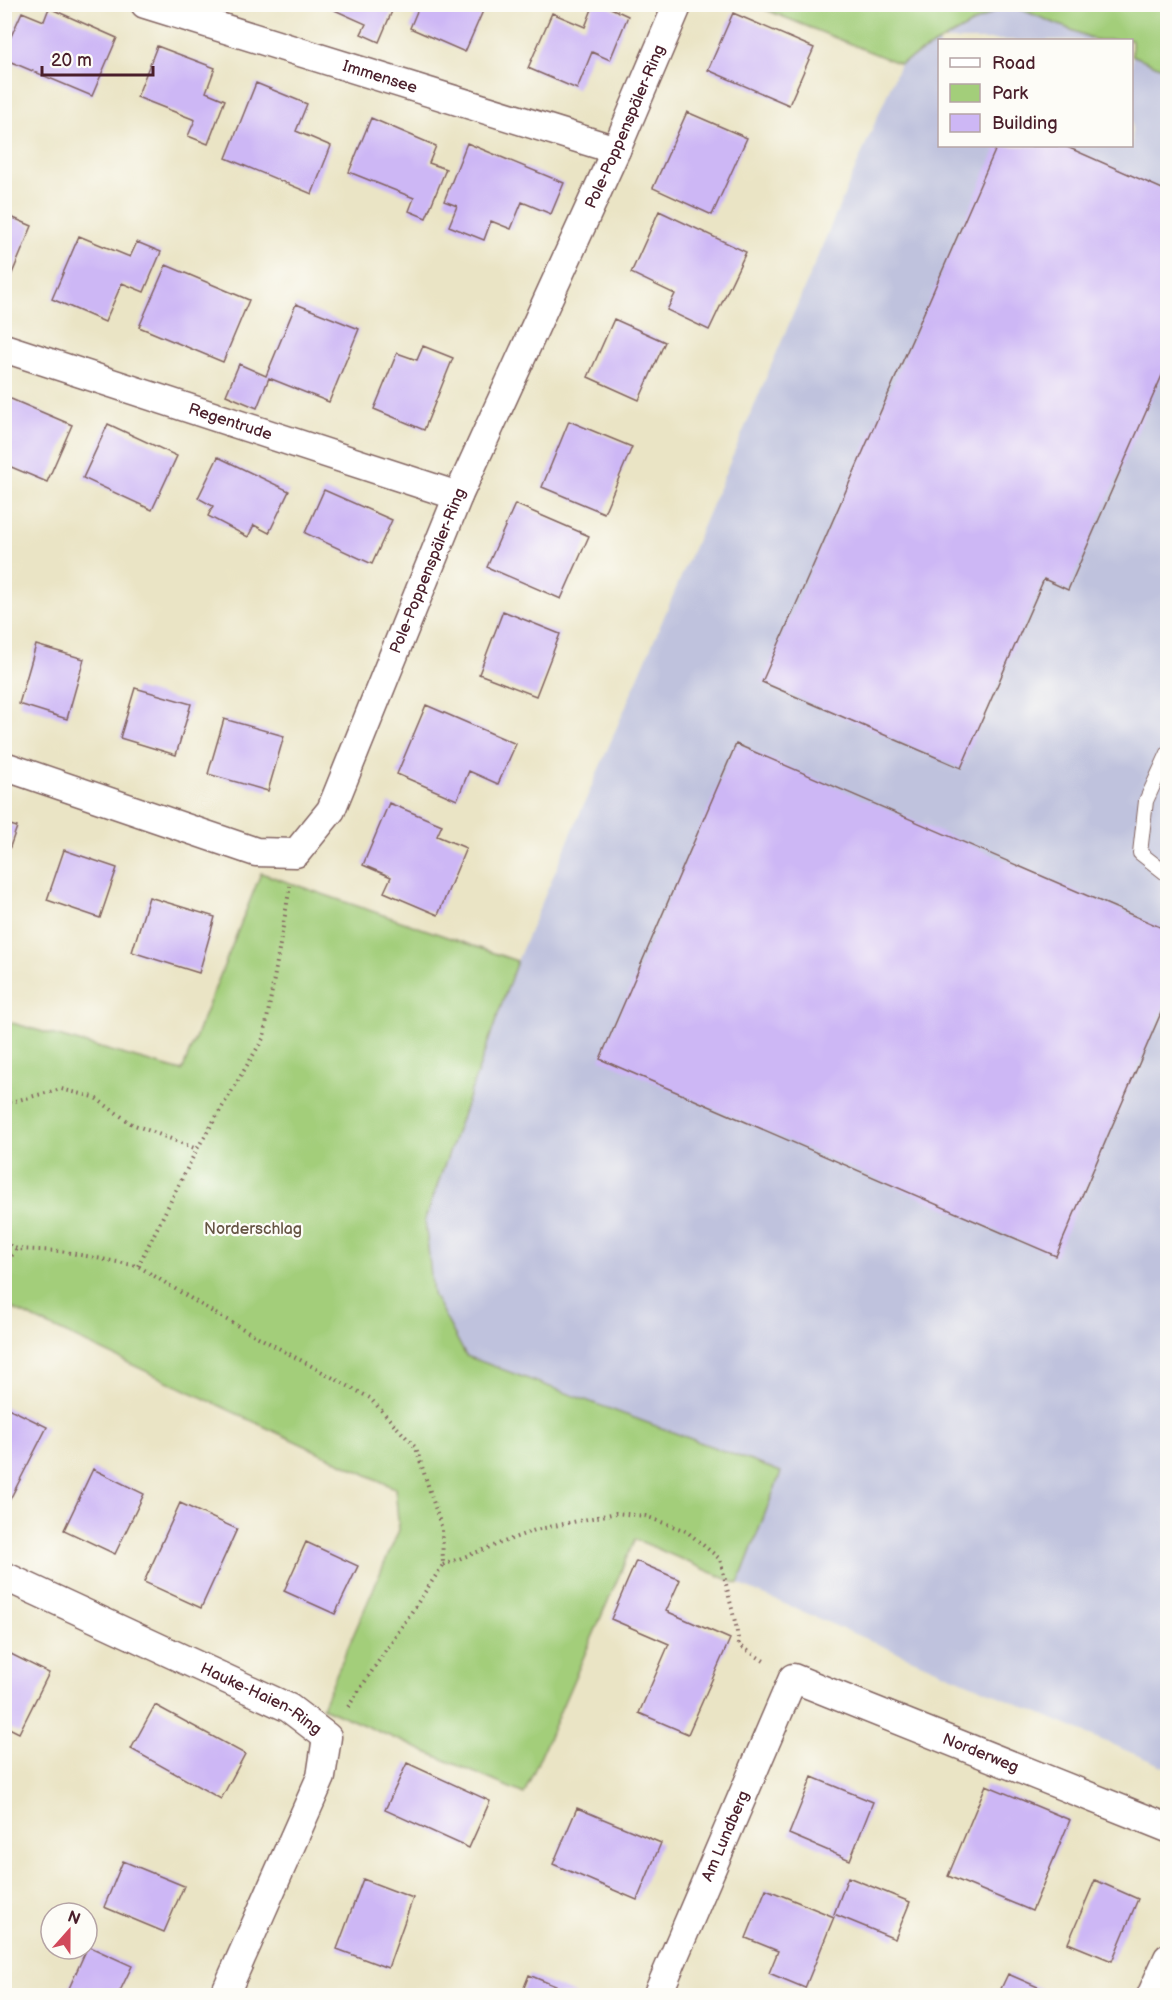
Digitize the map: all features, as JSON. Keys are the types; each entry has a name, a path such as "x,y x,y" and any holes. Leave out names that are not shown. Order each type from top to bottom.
{"street":[{"name":"Immensee","path":"145,4 616,150"},
{"name":"Pole-Poppenspäler-Ring","path":"296,853 331,810 458,496 616,150 678,4"},
{"name":"Regentrude","path":"4,348 458,496"},
{"path":"4,766 256,852 296,853"},
{"name":"Hauke-Haien-Ring","path":"4,1576 289,1708 327,1737 321,1777 224,1995"},
{"name":"Norderweg","path":"793,1678 1167,1827"},
{"name":"Am Lundberg","path":"657,1995 793,1678"},
{"path":"1151,1995 1167,1958"}],"lane":[{"path":"1167,753 1146,801 1140,853 1167,875"}],"path":[{"path":"138,1266 197,1149 264,1037 296,853"},
{"path":"4,1105 61,1089 94,1097 132,1124 197,1149"},
{"path":"4,1243 17,1249 60,1251 138,1266 216,1314 370,1398 416,1448 442,1528 443,1565"},
{"path":"4,1265 17,1249"},
{"path":"327,1737 443,1565 535,1530 616,1513 645,1515 686,1531 720,1559 739,1645 793,1678"}],"shaded area":[{"path":"1006,4 1094,39 944,39"},
{"path":"938,43 938,147 1133,147 1133,55 1167,70 1167,1768 738,1584 781,1472 466,1356 433,1294 425,1220 517,961 900,64"}],"green space":[{"path":"754,5 1006,5 945,39 938,39 938,43 900,64"},
{"path":"1010,5 1167,5 1167,70 1133,55 1133,39 1094,39"},
{"name":"Norderschlag","path":"261,873 517,961 425,1220 433,1294 466,1356 781,1472 738,1584 635,1539 524,1794 322,1707 399,1530 395,1488 5,1305 5,1021 182,1071"}],"building":[{"path":"321,4 395,4 379,42 361,34 366,24"},
{"path":"420,4 486,4 465,52 410,28"},
{"path":"594,4 602,4 628,16 610,60 592,52 577,89 528,68 552,13 585,27"},
{"path":"49,8 117,38 92,96 4,59 4,52 22,12 44,21"},
{"path":"733,13 814,48 789,105 708,70"},
{"path":"157,46 215,68 206,92 225,100 208,144 188,136 195,120 137,97"},
{"path":"256,83 307,104 296,131 331,146 312,194 226,158"},
{"path":"687,112 747,138 712,215 653,188"},
{"path":"371,118 436,146 429,163 446,169 426,218 409,211 414,198 349,172"},
{"path":"467,143 564,183 551,214 522,202 511,229 491,221 484,240 449,226 457,206 444,201"},
{"path":"997,147 1067,147 1167,191 1167,364 1068,590 1044,579 961,768 762,682"},
{"path":"659,211 746,252 709,330 667,310 675,294 631,273"},
{"path":"4,214 32,226 11,276 4,273"},
{"path":"79,236 130,257 137,242 161,252 144,292 122,283 105,322 52,299"},
{"path":"166,265 249,300 223,362 139,327"},
{"path":"296,304 359,329 329,402 269,378 257,408 226,395 239,364 266,376"},
{"path":"614,319 665,342 639,400 588,377"},
{"path":"423,346 453,358 424,430 374,409 397,353 417,360"},
{"path":"4,396 72,425 47,482 4,464"},
{"path":"569,421 632,447 604,513 542,487"},
{"path":"108,424 177,456 152,510 83,478"},
{"path":"218,457 289,491 269,533 254,525 248,537 208,516 213,506 198,498"},
{"path":"324,490 392,520 372,564 305,533"},
{"path":"515,504 589,536 561,599 487,567"},
{"path":"503,611 560,634 536,696 479,674"},
{"path":"36,645 84,659 67,719 19,704"},
{"path":"135,688 191,704 176,755 120,738"},
{"path":"426,705 516,744 498,784 469,771 457,800 397,774"},
{"path":"224,719 284,736 268,791 208,774"},
{"path":"736,744 1167,930 1167,999 1056,1256 600,1059"},
{"path":"389,803 442,825 437,836 466,848 438,915 384,892 391,877 363,865"},
{"path":"4,823 17,827 5,861 4,861"},
{"path":"64,850 117,868 100,918 47,900"},
{"path":"149,897 215,917 199,973 132,952"},
{"path":"4,1406 47,1427 4,1511"},
{"path":"93,1469 144,1494 115,1554 64,1530"},
{"path":"180,1503 237,1529 201,1608 144,1582"},
{"path":"306,1542 358,1566 335,1614 284,1591"},
{"path":"636,1561 680,1580 666,1611 730,1639 688,1734 639,1713 669,1644 611,1619"},
{"path":"5,1651 49,1673 19,1733 5,1726"},
{"path":"155,1705 245,1754 221,1799 131,1749"},
{"path":"407,1763 490,1801 469,1848 385,1810"},
{"path":"812,1777 873,1802 850,1860 789,1834"},
{"path":"986,1785 1070,1820 1032,1911 948,1876"},
{"path":"577,1808 661,1843 637,1900 553,1864"},
{"path":"123,1861 184,1886 164,1932 104,1907"},
{"path":"848,1877 910,1902 895,1939 834,1914"},
{"path":"363,1879 413,1898 388,1968 337,1949"},
{"path":"1095,1880 1138,1899 1112,1961 1068,1943"},
{"path":"766,1889 834,1917 805,1988 769,1973 778,1951 746,1938"},
{"path":"99,1951 132,1966 118,1995 66,1995 81,1961 99,1961"},
{"path":"1008,1974 1056,1995 998,1995"},
{"path":"529,1975 577,1995 521,1995"}]}
